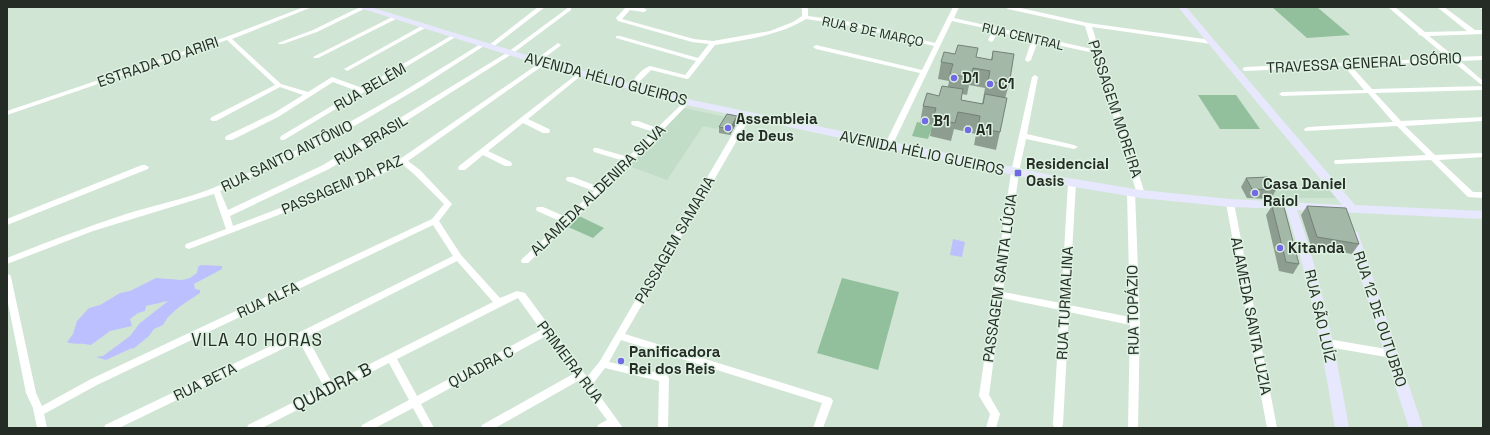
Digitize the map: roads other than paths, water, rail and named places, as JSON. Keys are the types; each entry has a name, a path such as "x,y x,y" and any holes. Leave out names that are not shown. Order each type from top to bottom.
{"main road":[{"name":"AVENIDA HÉLIO GUEIROS","path":"362,7 540,62 687,102 888,146 1072,183 1136,193 1230,203 1348,210 1483,215"},
{"path":"1182,7 1348,210"},
{"name":"RUA SÃO LUÍZ","path":"1290,206 1303,244 1328,343 1342,428"},
{"name":"RUA 12 DE OUTUBRO","path":"1348,210 1416,428"}],"street":[{"name":"ESTRADA DO ARIRI","path":"7,113 228,38 309,7"},
{"path":"281,43 315,31 362,7"},
{"name":"RUA SANTO ANTÔNIO","path":"7,261 118,220 216,190 286,159 325,140 414,90 488,45 542,7"},
{"path":"803,7 806,9 805,17"},
{"path":"888,146 956,7"},
{"path":"1008,7 1088,25 1211,42"},
{"path":"1391,7 1483,84"},
{"path":"1440,7 1474,33"},
{"name":"RUA BRASIL","path":"225,215 326,167 422,109 510,53 569,9"},
{"path":"628,9 644,10"},
{"name":"RUA 8 DE MARÇO","path":"628,9 619,18 620,20 694,41 713,43 782,30 805,17 846,23 937,45"},
{"path":"316,57 394,18"},
{"name":"RUA CENTRAL","path":"950,19 1097,52"},
{"name":"PASSAGEM MOREIRA","path":"1088,25 1097,52 1136,193"},
{"path":"347,70 425,26"},
{"path":"991,40 996,30"},
{"path":"1422,34 1483,32"},
{"name":"RUA BELÉM","path":"284,138 456,35"},
{"path":"618,37 698,60"},
{"path":"228,38 279,85 308,94"},
{"path":"1028,60 1035,39"},
{"path":"631,87 646,70 650,68 687,77 698,60 713,43"},
{"name":"PASSAGEM DA PAZ","path":"189,246 367,178 403,162 540,62 558,45"},
{"path":"816,47 924,72"},
{"name":"TRAVESSA GENERAL OSÓRIO","path":"1246,68 1346,65 1483,58"},
{"path":"1346,65 1399,124 1471,195 1483,195"},
{"path":"462,168 581,73"},
{"name":"PASSAGEM SANTA LÚCIA","path":"990,428 995,414 984,396 1015,172 1035,77"},
{"path":"229,138 276,115 332,79 362,91"},
{"path":"214,119 279,85"},
{"path":"1282,94 1483,88"},
{"name":"ALAMEDA ALDENIRA SILVA","path":"525,261 600,190 687,102"},
{"name":"PASSAGEM SAMARIA","path":"587,384 603,364 747,116"},
{"path":"1308,129 1483,119"},
{"path":"524,120 546,131"},
{"path":"634,123 659,131"},
{"path":"1023,136 1074,147"},
{"path":"597,150 629,160"},
{"path":"483,152 508,164"},
{"path":"1338,162 1483,155"},
{"path":"403,162 417,172 448,204 435,222 458,257 499,303 391,358 429,428"},
{"path":"7,222 145,167"},
{"path":"570,179 600,190"},
{"name":"RUA TURMALINA","path":"1058,424 1072,183"},
{"path":"216,190 230,230"},
{"name":"RUA TOPÁZIO","path":"1133,428 1136,193"},
{"name":"ALAMEDA SANTA LUZIA","path":"1230,203 1272,428"},
{"path":"540,210 568,221"},
{"name":"RUA ALFA","path":"39,412 94,382 435,222"},
{"name":"RUA BETA","path":"109,428 301,336 458,257"},
{"path":"7,277 32,393 39,412 42,428"},
{"name":"PRIMEIRA RUA","path":"499,303 517,294 522,295 546,332 616,424"},
{"path":"998,294 1135,322"},
{"name":"QUADRA C","path":"415,402 546,332"},
{"path":"301,336 330,388"},
{"path":"619,336 828,401 818,428"},
{"path":"1328,343 1392,354"},
{"name":"QUADRA B","path":"252,428 391,358"},
{"path":"603,364 664,378 663,428"},
{"path":"486,428 580,375"},
{"path":"366,428 415,402"},
{"path":"602,428 616,424"}],"water":[{"path":"953,239 965,242 962,257 950,255"},
{"path":"201,265 222,266 222,269 194,284 195,289 200,290 200,293 179,307 168,317 163,325 154,329 149,336 133,349 132,348 106,360 96,357 103,356 130,336 139,324 168,301 146,306 145,311 138,313 130,319 132,326 110,331 91,345 67,342 73,334 77,321 89,308 100,305 120,293 130,291 156,278 182,280 190,278 197,273 198,267"}],"place":[{"name":"D1","path":"954,78"},
{"name":"C1","path":"990,84"},
{"name":"B1","path":"925,121"},
{"name":"Assembleia de Deus","path":"728,128"},
{"name":"A1","path":"968,130"},
{"name":"Residencial Oasis","path":"1018,173"},
{"name":"Casa Daniel Raiol","path":"1255,193"},
{"name":"Kitanda","path":"1280,248"},
{"name":"Panificadora Rei dos Reis","path":"621,361"}],"district":[{"name":"VILA 40 HORAS","path":"257,340"}]}
